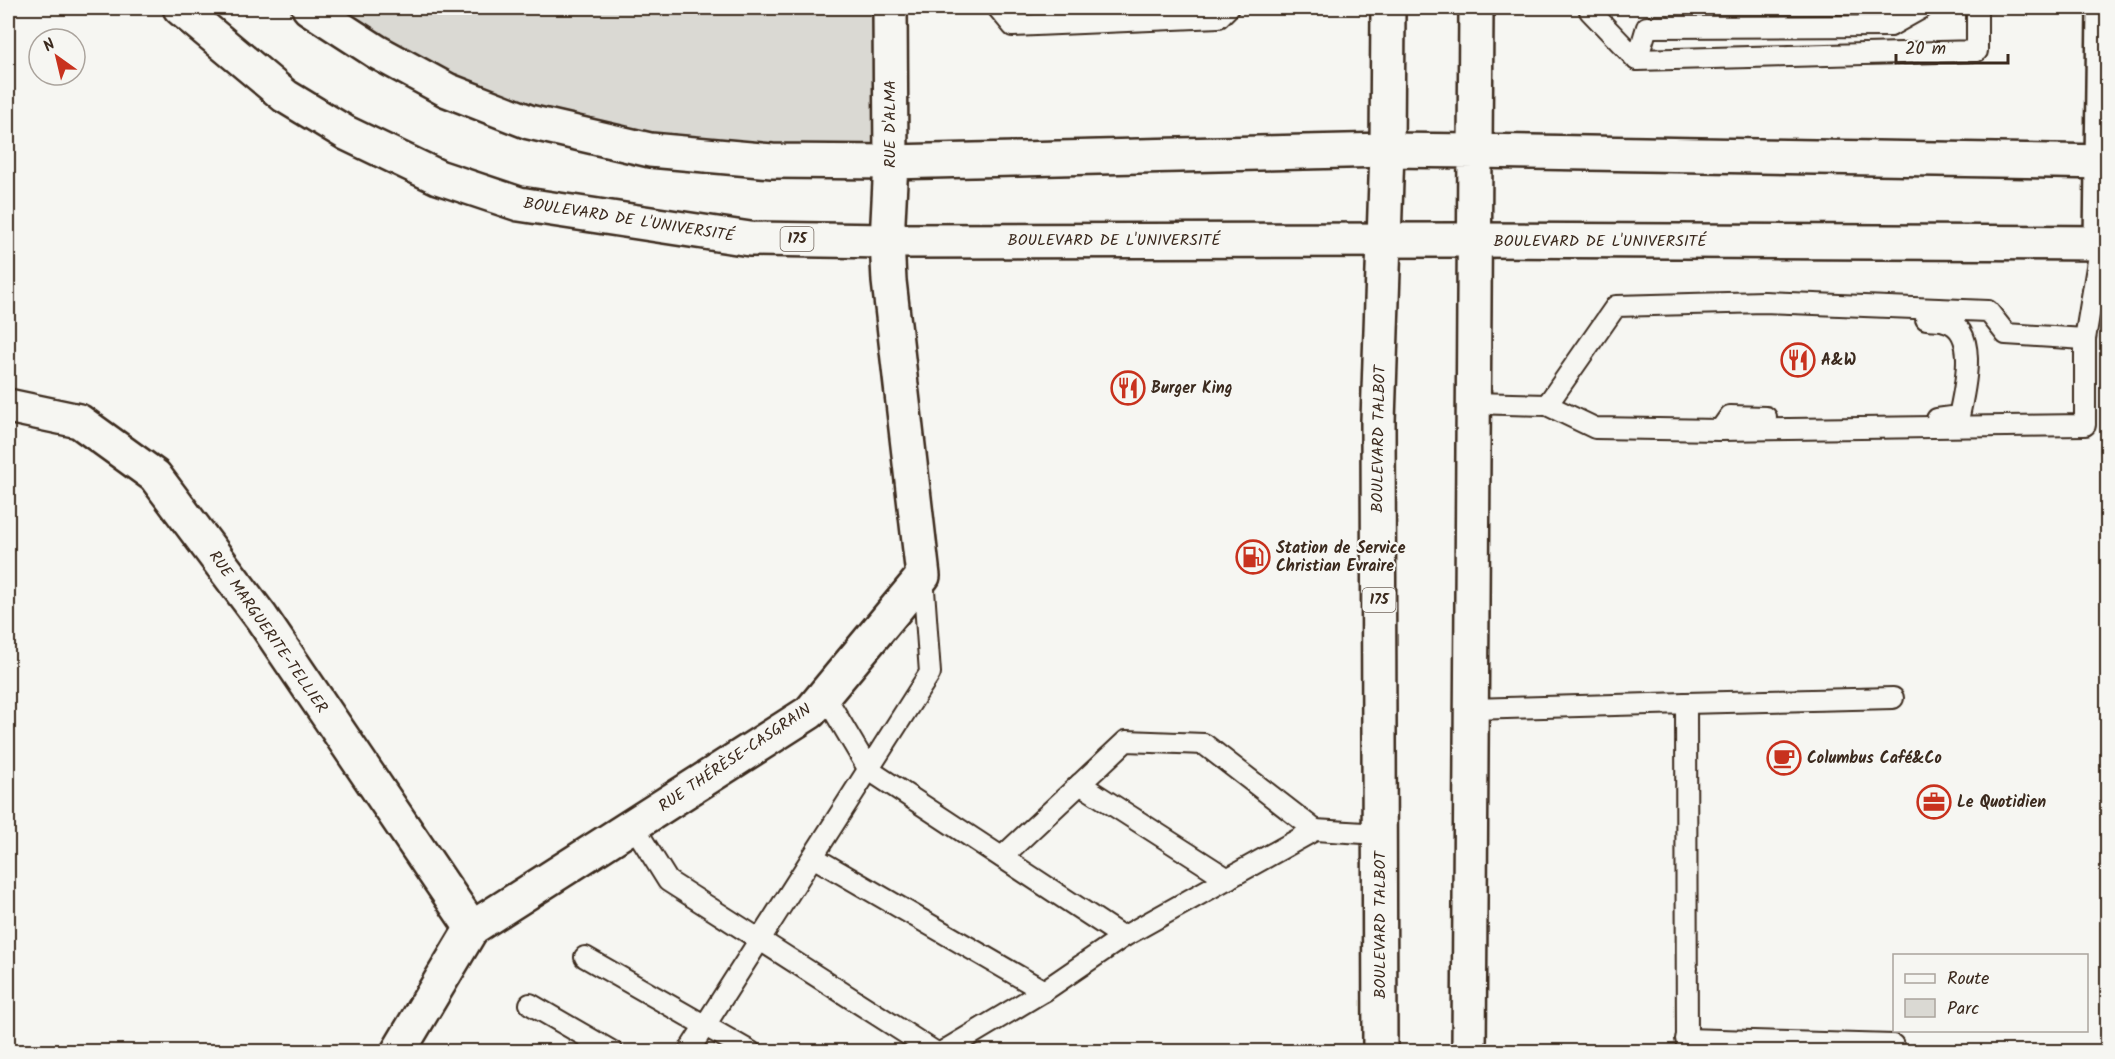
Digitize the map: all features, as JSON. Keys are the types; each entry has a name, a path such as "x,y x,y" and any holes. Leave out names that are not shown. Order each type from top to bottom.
{"main road":[{"name":"BOULEVARD DE L'UNIVERSITÉ","path":"180,8 285,96 346,133 448,181 519,204 750,239 2104,243"},
{"path":"309,8 377,52 447,90 529,122 650,150 772,161 891,162 1387,150 2105,162"},
{"name":"RUE D'ALMA","path":"887,241 891,162 890,8"},
{"name":"BOULEVARD TALBOT","path":"1380,1052 1378,421 1385,240 1388,8"},
{"path":"1469,1052 1476,8"},
{"path":"2104,8 2104,243"},
{"path":"887,241 889,280 923,576"},
{"name":"RUE MARGUERITE-TELLIER","path":"8,406 79,421 155,476 261,617 472,928"},
{"name":"RUE THÉRÈSE-CASGRAIN","path":"398,1052 472,928 810,712 923,576"}],"lane":[{"path":"998,8 1012,26 1219,17 1228,8"},
{"path":"1590,8 1590,11 1636,60 1977,51 1977,8"},
{"path":"1636,60 1647,27 1890,17 1922,8"},
{"path":"1472,403 1547,405 1595,428 1720,430 2085,425 2085,339 2104,243"},
{"path":"1547,405 1617,306 1764,302 1988,311 2006,334 2085,339"},
{"path":"1720,430 1730,416 1918,420 1959,416 1966,387 1967,348 1960,331 1947,321 1779,310 1764,302"},
{"path":"688,1052 930,673 923,576"},
{"path":"824,694 869,770 1123,938"},
{"path":"1471,709 1893,698"},
{"path":"1686,703 1687,1045 1893,1046"},
{"path":"1002,857 1126,741 1204,744 1315,830"},
{"path":"1080,784 1228,879"},
{"path":"633,825 668,881 935,1052"},
{"path":"942,1052 1044,991 1123,938 1315,830 1380,834"},
{"path":"813,857 1044,991"},
{"path":"585,957 751,1052"},
{"path":"530,1004 613,1052"}],"green space":[{"path":"309,8 890,8 891,162 529,122"}],"place":[{"name":"A&W","path":"1798,360"},
{"name":"Burger King","path":"1128,388"},
{"name":"Station de Service Christian Evraire","path":"1253,557"},
{"name":"Columbus Café&Co","path":"1784,758"},
{"name":"Le Quotidien","path":"1934,802"}]}
